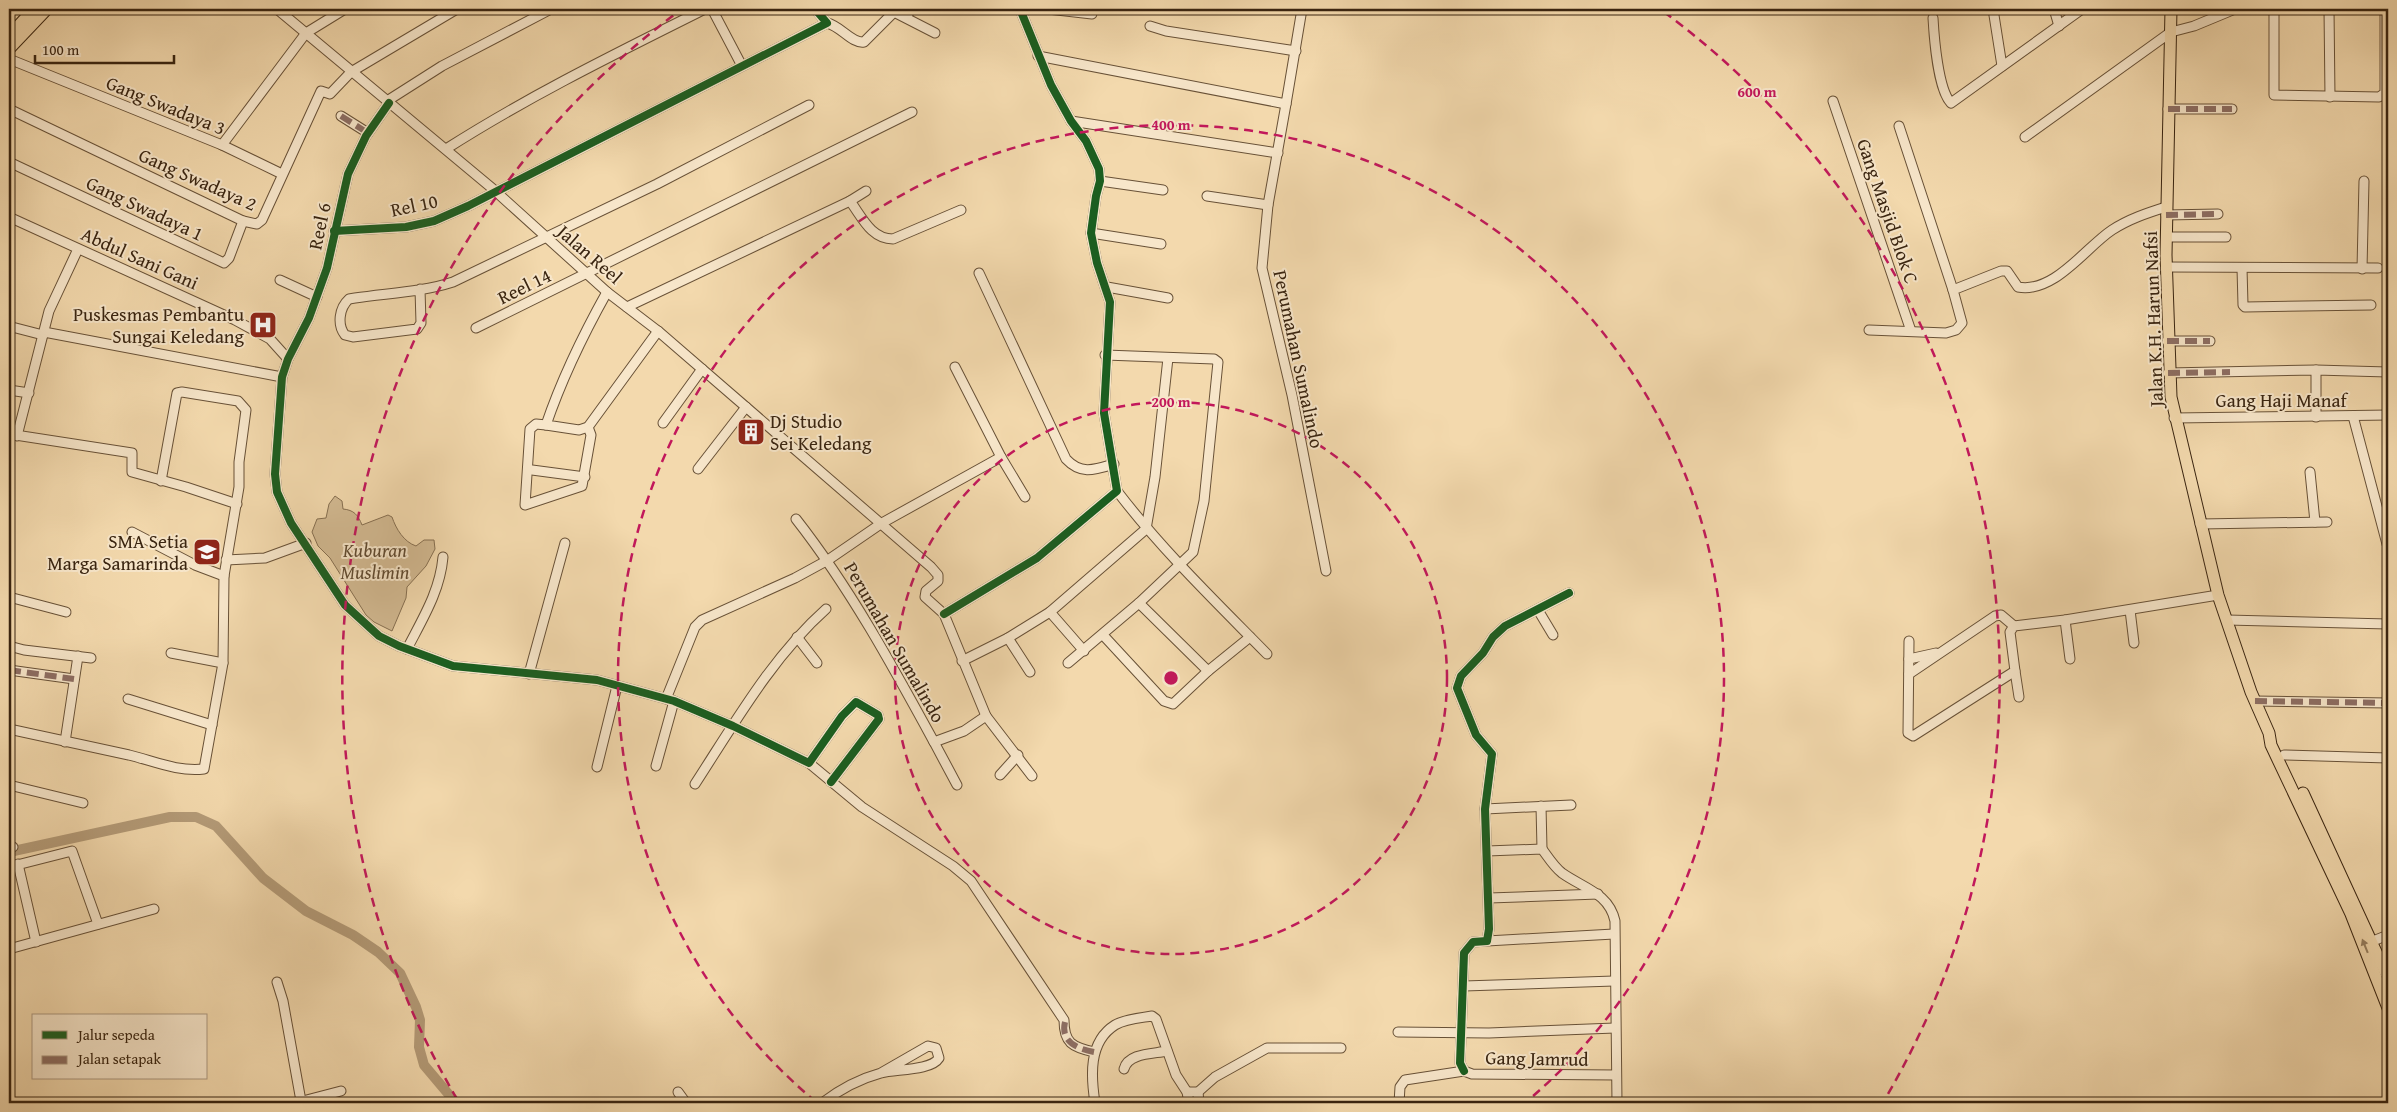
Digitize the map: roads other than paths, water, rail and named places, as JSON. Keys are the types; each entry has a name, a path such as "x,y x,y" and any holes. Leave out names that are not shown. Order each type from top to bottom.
{"main road":[{"path":"9,36 34,9"},
{"path":"9,49 47,9"},
{"name":"Jalan K.H. Harun Nafsi","path":"2170,9 2166,267 2168,373 2174,418 2218,594 2255,701 2269,733 2284,755 2360,922 2388,1008"},
{"name":"Jalan K.H. Harun Nafsi","path":"2269,733 2271,745 2360,922 2373,941 2387,972"}],"street":[{"name":"Jalan Reel","path":"278,9 351,72 497,192 607,292 658,331 882,523"},
{"path":"222,146 306,33 345,9"},
{"path":"351,72 457,9"},
{"path":"388,102 442,66 551,9"},
{"path":"446,149 485,124 705,9"},
{"path":"712,9 742,66"},
{"path":"815,9 827,23 835,25 860,43 882,27 892,10 935,33"},
{"path":"906,17 912,9"},
{"path":"1020,9 1038,56 1071,121 1095,158 1100,181 1091,233 1097,263 1107,287 1111,315 1105,355 1104,413 1117,490 1146,529 1179,566 1267,654"},
{"path":"1048,9 1092,14"},
{"name":"Perumahan Sumalindo","path":"1302,9 1268,205 1262,268 1292,395 1326,571"},
{"path":"1993,9 2002,66"},
{"path":"2054,9 2058,26"},
{"path":"1932,18 1939,66 1947,99 1951,103 2082,9"},
{"path":"2025,137 2170,32 2194,26 2235,9"},
{"path":"2271,9 2274,14 2274,95 2379,97 2385,93 2387,80 2385,9"},
{"path":"2330,9 2330,96"},
{"name":"Rel 10","path":"334,231 406,228 434,221 497,192 827,23"},
{"path":"1150,26 1166,31 1296,51"},
{"path":"1038,56 1286,104"},
{"name":"Gang Swadaya 3","path":"9,59 222,146 282,174"},
{"name":"Gang Swadaya 2","path":"9,110 244,221 255,224 262,220 321,91 330,94 351,72"},
{"name":"Gang Masjid Blok C","path":"1833,101 1911,331"},
{"name":"Reel 6","path":"288,359 303,333 327,268 348,174 368,133 388,102"},
{"path":"420,289 421,323 417,329 353,337 345,336 342,332 341,313 349,299 420,289 437,287 454,282 546,238 810,104"},
{"path":"2168,109 2232,109"},
{"name":"Reel 14","path":"476,328 912,112"},
{"path":"341,116 368,133"},
{"path":"1071,121 1278,154"},
{"path":"1868,330 1946,333 1960,327 1961,314 1954,290 1898,126"},
{"name":"Gang Swadaya 1","path":"9,162 224,263 229,258 244,221"},
{"path":"1100,181 1162,190"},
{"path":"2362,269 2364,181"},
{"path":"626,307 850,201 866,191"},
{"path":"1207,196 1268,205"},
{"path":"850,201 868,227 881,238 886,239 893,239 961,210"},
{"path":"1954,290 2001,271 2007,271 2018,287 2042,284 2074,263 2095,243 2114,229 2144,214 2166,211 2218,214"},
{"name":"Abdul Sani Gani","path":"9,217 235,320 270,339 288,359"},
{"path":"1091,233 1161,244"},
{"path":"2167,237 2226,237"},
{"path":"78,249 49,311 29,393 13,435 132,453 132,472 236,504"},
{"path":"2166,267 2378,268"},
{"path":"2242,268 2244,306 2371,305"},
{"path":"979,272 1066,459 1080,470 1091,471 1114,464"},
{"path":"280,280 317,297"},
{"path":"1107,287 1168,298"},
{"path":"546,425 560,385 578,346 607,292"},
{"path":"12,327 282,377"},
{"path":"588,427 591,435 585,477 581,487 525,504 530,429 536,424 579,430 588,427 658,331"},
{"path":"2167,341 2210,341"},
{"path":"1068,663 1139,603 1179,566 1195,547 1204,501 1219,366 1214,359 1105,355"},
{"path":"962,661 1008,638 1050,612 1146,529 1156,477 1168,358"},
{"path":"288,359 282,377 275,474 277,492 291,523 345,605 360,620 379,636 407,649 453,666 597,680 670,700 733,726 809,763 862,807 953,866 971,881 1064,1020 1063,1029 1068,1041 1074,1046 1094,1052"},
{"path":"955,367 1001,457 1025,497"},
{"path":"663,423 702,369"},
{"path":"2316,370 2316,417"},
{"path":"2168,373 2316,370 2388,372"},
{"path":"9,390 29,393"},
{"path":"9,729 132,756 168,767 199,770 204,769 206,766 223,664 224,576 240,487 239,462 246,410 238,401 182,392 177,393 161,481"},
{"path":"698,469 746,407"},
{"name":"Gang Haji Manaf","path":"2174,418 2388,415"},
{"path":"2353,416 2387,544"},
{"path":"656,766 670,700 698,622 723,608 795,578 828,560 882,523 1001,457"},
{"path":"532,470 585,477"},
{"path":"2310,472 2315,522"},
{"path":"944,614 1037,558 1117,490"},
{"name":"Perumahan Sumalindo","path":"796,519 828,560 899,677 934,742 964,731 986,716"},
{"path":"2200,524 2327,522"},
{"path":"882,523 938,575 937,583 926,591 925,597 944,614 986,716 1018,755 1032,776"},
{"path":"132,532 194,565 224,576"},
{"path":"528,674 566,542"},
{"path":"226,560 265,558 306,544"},
{"path":"407,649 434,597 441,576 443,556"},
{"path":"1487,941 1490,898 1485,809 1492,754 1476,735 1457,688 1461,676 1483,653 1492,637 1506,626 1569,593"},
{"path":"1909,674 1995,616 2001,615 2014,626 2130,610 2218,594"},
{"path":"9,597 66,612"},
{"path":"1139,603 1208,671"},
{"path":"695,784 733,726 797,637 826,609"},
{"path":"1538,610 1552,635"},
{"path":"2130,610 2134,643"},
{"path":"1050,612 1084,651"},
{"path":"2065,620 2070,659"},
{"path":"2227,620 2388,624"},
{"path":"2014,626 2010,632 2019,698"},
{"path":"1102,635 1167,703 1176,702 1208,671 1250,637"},
{"path":"797,637 817,663"},
{"path":"1008,638 1030,672"},
{"path":"1909,641 1908,733 1913,736 2015,671"},
{"path":"9,646 24,650 91,658"},
{"path":"1909,659 1943,651"},
{"path":"171,653 223,664"},
{"path":"65,742 78,656"},
{"path":"9,670 74,679"},
{"path":"596,767 617,686"},
{"path":"128,699 212,725"},
{"path":"2255,701 2388,703"},
{"path":"809,763 854,702 878,715 878,722 831,782"},
{"path":"934,742 957,784"},
{"path":"1000,775 1018,755"},
{"path":"2284,755 2388,758"},
{"path":"9,785 84,803"},
{"path":"1485,809 1571,805"},
{"path":"1541,806 1542,849 1561,872 1598,894 1611,906 1613,913 1617,1103"},
{"path":"1487,851 1542,849"},
{"path":"36,942 13,866 72,851 98,924"},
{"path":"1490,898 1598,894"},
{"path":"9,949 154,908"},
{"path":"1464,1071 1460,1063 1464,953 1474,942 1614,934"},
{"path":"2373,941 2388,935"},
{"path":"1464,986 1614,981"},
{"path":"277,982 283,1001 298,1102 341,1091"},
{"path":"1095,1103 1091,1072 1094,1052 1114,1026 1125,1021 1152,1016 1156,1019 1176,1075 1187,1092 1189,1103"},
{"path":"1398,1032 1615,1028"},
{"path":"822,1103 845,1088 881,1073 928,1046 936,1048 938,1052 939,1058 932,1065 881,1073"},
{"path":"1187,1092 1198,1092 1215,1077 1267,1048 1341,1048"},
{"path":"1124,1069 1125,1064 1132,1058 1167,1051"},
{"name":"Gang Jamrud","path":"1399,1103 1401,1082 1405,1080 1464,1071 1472,1074 1616,1075"},
{"path":"678,1092 686,1103"},
{"path":"1198,1092 1199,1103"}],"waterway":[{"path":"9,852 170,817 196,817 216,826 263,878 306,911 353,935 378,952 400,973 420,1020 419,1047 424,1065 456,1103"}],"place":[{"name":"Puskesmas Pembantu Sungai Keledang","path":"263,325"},
{"name":"Dj Studio Sei Keledang","path":"751,432"},
{"name":"SMA Setia Marga Samarinda","path":"207,552"}],"park label":[{"name":"Kuburan Muslimin","path":"375,561"}]}
